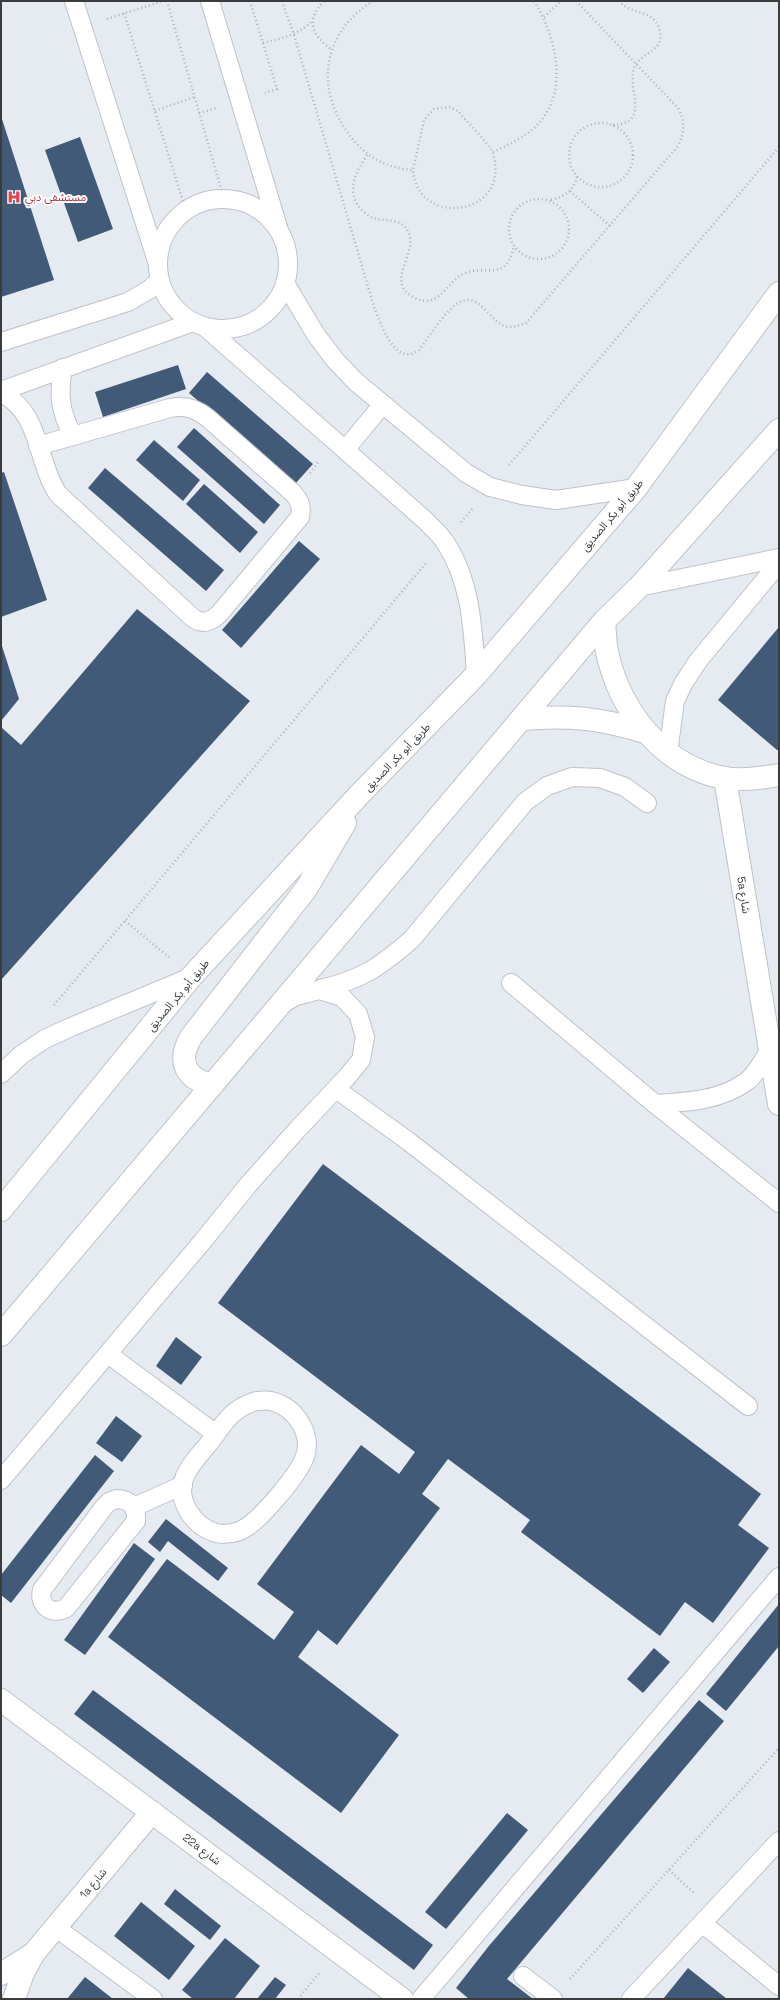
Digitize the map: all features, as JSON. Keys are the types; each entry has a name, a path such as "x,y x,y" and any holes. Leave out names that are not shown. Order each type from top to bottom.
{"main road":[{"name":"طريق أبو بكر الصديق","path":"1,1210 192,976 358,796 476,675 636,488 779,293"},
{"path":"1,1336 604,621 639,587 779,430"},
{"path":"604,621 607,651 615,680 628,708 646,732 668,753 695,768 725,778 747,778 779,775"},
{"path":"521,720 552,716 584,718 615,723 646,732"},
{"name":"5a شارع","path":"725,778 779,1104"},
{"path":"212,1085 199,1082 189,1074 183,1062 184,1049 191,1037 306,889 335,841 358,796"},
{"name":"22a شارع","path":"1,1700 402,1999"},
{"name":"1a شارع","path":"14,1999 34,1953 152,1812"},
{"name":"1a شارع","path":"1,1974 34,1953"}],"lane":[{"path":"74,1 159,272 172,305 182,315 199,325 345,450 426,521 445,541 459,569 468,596 473,625 476,675"},
{"path":"1,392 63,368 199,325 222,330 239,327 254,322 268,311 278,299 285,283 287,266 286,250 210,1"},
{"path":"1,342 128,302 145,292 159,272 160,248 165,234 174,221 186,211 204,202 224,199 241,202 257,209 270,220 280,234"},
{"path":"285,283 308,323 335,360 356,382 466,473 490,487 522,495 556,500 636,488"},
{"path":"63,368 60,386 60,403 64,420 73,436"},
{"path":"1,392 18,405 26,414 32,425 38,446 46,474 58,494 172,600 198,621 205,622 213,619 219,614 300,517 302,509 299,501 293,493 200,412 189,407 170,408 38,446"},
{"path":"345,450 383,404"},
{"path":"639,587 779,558"},
{"path":"668,753 675,701 683,684 698,661 779,563"},
{"path":"280,1005 296,996 344,984 369,973 393,956 412,939 525,802 547,786 572,777 600,778 625,787 647,803"},
{"path":"1,1074 21,1055 45,1039 192,976"},
{"path":"511,983 655,1104 779,1203"},
{"path":"1,1480 248,1185 296,1130 336,1089 361,1060 365,1036 358,1014 342,997 319,990"},
{"path":"655,1104 694,1102 722,1095 747,1082 770,1050"},
{"path":"336,1089 408,1141 748,1406"},
{"path":"108,1354 216,1434"},
{"path":"256,1401 271,1401 285,1406 297,1416 304,1428 307,1443 304,1458 297,1472 254,1522 244,1529 232,1533 218,1533 206,1529 195,1521 188,1511 183,1498 183,1485 189,1469 216,1434 231,1416 242,1406 256,1401"},
{"path":"134,1507 183,1485"},
{"path":"116,1499 123,1499 134,1507 136,1521 66,1608 54,1612 44,1606 40,1596 42,1590 104,1507 109,1502 116,1499"},
{"path":"421,1999 779,1577"},
{"path":"631,1999 779,1841"},
{"path":"708,1917 776,1977"},
{"path":"55,1927 153,1999"},
{"path":"523,1976 553,1999"}],"path":[{"path":"83,27 163,1"},
{"path":"167,1 224,199"},
{"path":"282,1 294,35 374,307 382,328 396,350 401,354 414,354 419,350 455,304 464,301 472,301 479,304 498,323 507,327 526,323 678,146 683,136 684,124 678,108 576,1"},
{"path":"263,43 294,35 302,31 312,21 317,8 324,1"},
{"path":"373,1 346,23 332,50 328,77 329,91 334,108 350,137 359,148 367,155 383,164 398,169 413,170"},
{"path":"493,152 527,134 545,116 551,104 556,85 556,57 551,36 544,17 534,1"},
{"path":"544,17 561,1"},
{"path":"612,125 621,130 629,140 633,152 632,164 627,175 617,184 605,187 592,186 582,181 573,171 569,159 570,146 576,135 586,127 598,123 621,125 632,117 636,108 636,99 632,83 636,64 654,49 659,39 660,32 654,20 647,14 629,10 620,1"},
{"path":"124,13 186,211"},
{"path":"312,21 317,37 332,50"},
{"path":"155,111 194,97"},
{"path":"450,107 458,111 493,152 496,170 495,182 482,199 473,205 460,208 447,208 427,198 420,191 414,181 413,170 424,120 434,109 450,107"},
{"path":"45,1039 39,1023 490,487 779,147"},
{"path":"367,155 354,180 353,191 355,198 358,206 369,216 396,221 404,225 409,232 411,241 410,250 402,270 401,279 404,287 415,298 426,301 434,299 447,291 458,277 468,272 498,270 507,264 512,256 514,245"},
{"path":"551,200 561,207 567,217 570,229 567,241 561,250 550,258 539,260 527,258 514,245 508,229 511,217 517,207 527,200 539,198 551,200 562,197 570,191 575,184 577,176"},
{"path":"570,191 610,226"},
{"path":"125,921 192,976"},
{"path":"553,1999 779,1748"},
{"path":"669,1870 708,1917"},
{"path":"298,1999 337,1950"}],"building":[{"name":"مستشفى دبي","path":"1,116 54,280 1,297"},
{"path":"80,137 113,229 78,242 45,150"},
{"path":"178,365 186,389 103,417 95,392"},
{"path":"207,372 313,464 295,484 189,393"},
{"path":"194,428 280,505 264,524 177,447"},
{"path":"154,440 200,480 183,501 136,460"},
{"path":"105,468 224,570 206,591 88,488"},
{"path":"4,472 47,600 1,617 1,473"},
{"path":"204,484 258,532 240,553 186,504"},
{"path":"299,541 320,559 241,648 222,630"},
{"path":"137,609 250,701 1,980 1,727 21,745"},
{"path":"779,627 779,750 777,750 718,700"},
{"path":"1,643 19,699 1,721"},
{"path":"323,1164 761,1494 738,1525 769,1548 713,1623 685,1602 660,1636 521,1532 530,1520 448,1459 422,1494 440,1508 337,1645 318,1630 298,1657 399,1735 341,1813 108,1637 167,1559 274,1640 294,1612 257,1584 361,1445 399,1474 415,1452 218,1303"},
{"path":"176,1337 202,1357 181,1385 156,1366"},
{"path":"116,1416 142,1436 122,1462 96,1443"},
{"path":"95,1455 114,1471 11,1603 1,1595 1,1575"},
{"path":"166,1519 228,1568 218,1581 168,1541 160,1552 148,1542"},
{"path":"134,1543 155,1559 85,1655 64,1640"},
{"path":"779,1604 779,1646 726,1711 706,1694"},
{"path":"654,1648 670,1662 643,1693 627,1679"},
{"path":"93,1690 433,1945 414,1970 74,1714"},
{"path":"699,1700 724,1721 507,1979 533,1999 469,1999 456,1988 488,1947"},
{"path":"507,1813 528,1830 446,1929 425,1912"},
{"path":"175,1889 221,1926 210,1940 164,1904"},
{"path":"141,1902 195,1946 169,1980 114,1936"},
{"path":"225,1938 260,1966 234,1999 193,1999 182,1990"},
{"path":"688,1968 727,1999 663,1999"},
{"path":"85,1977 113,1999 67,1999"},
{"path":"275,1977 286,1985 275,1999 257,1999"}],"place":[{"name":"مستشفى دبي","path":"14,197"}]}
